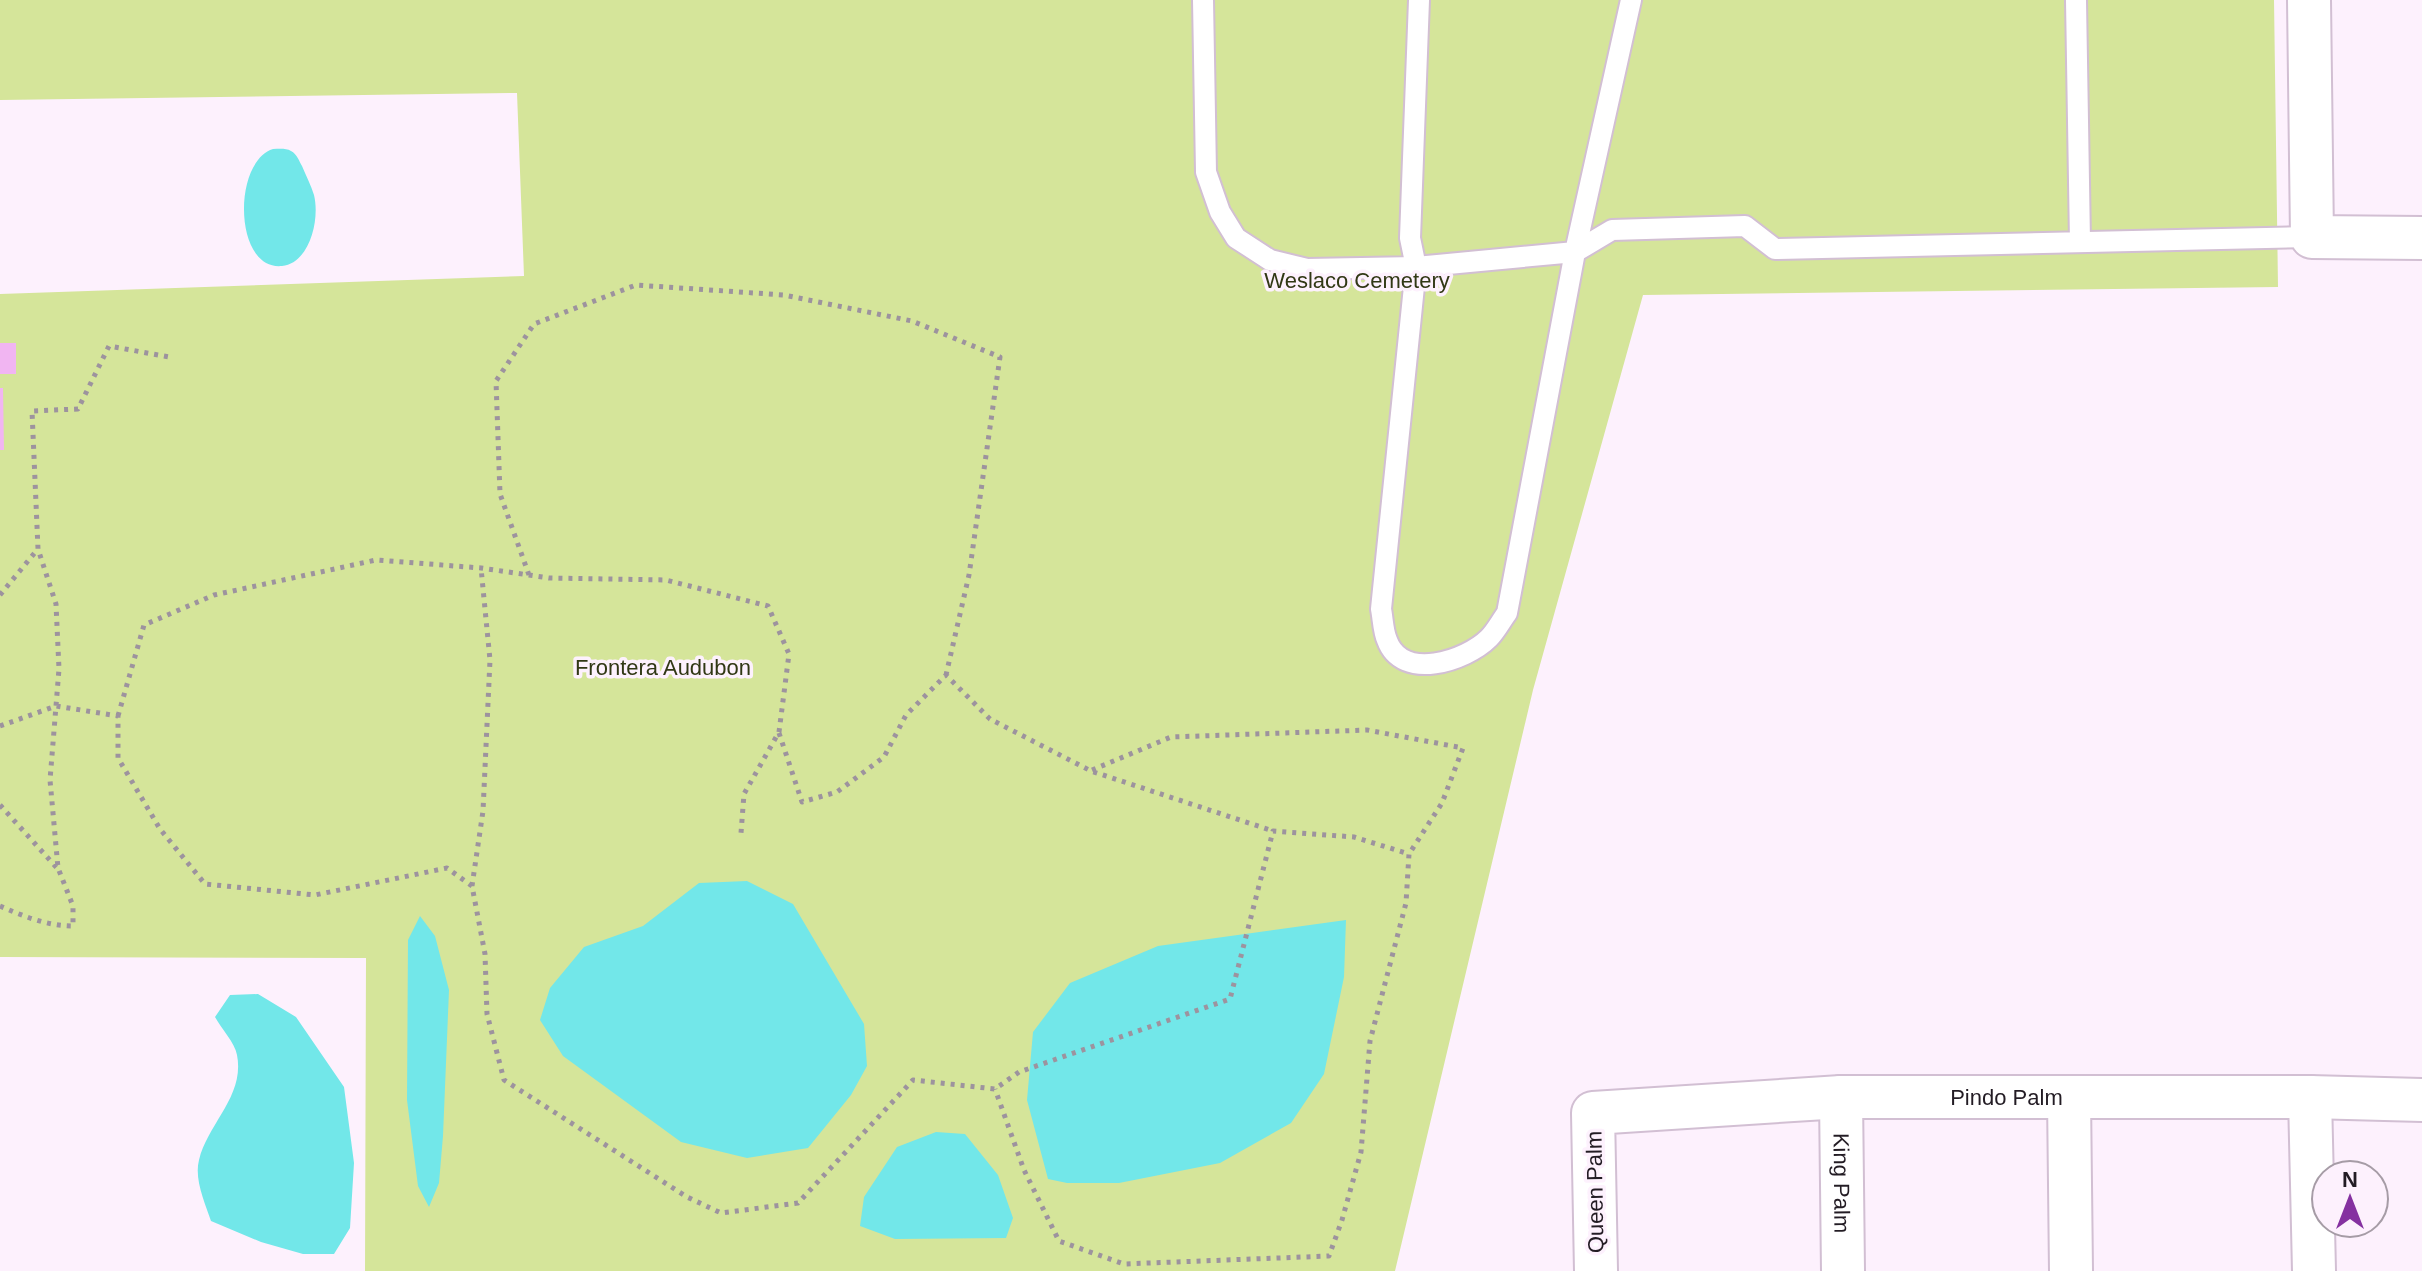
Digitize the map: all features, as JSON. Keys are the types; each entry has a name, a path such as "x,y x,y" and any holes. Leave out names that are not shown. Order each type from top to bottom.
{"street":[{"path":"2309,0 2312,237 2422,238"},
{"name":"Pindo Palm","path":"1593,1113 1841,1097 2310,1097 2422,1100"},
{"name":"King Palm","path":"1841,1097 1843,1271"},
{"path":"2069,1097 2071,1271"},
{"path":"2310,1097 2314,1271"},
{"name":"Queen Palm","path":"1593,1113 1596,1271"}],"lane":[{"path":"1203,0 1206,172 1220,212 1236,238 1270,260 1307,269 1416,267 1575,252 1612,230 1745,226 1775,249 2312,237"},
{"path":"1419,0 1410,238 1416,267 1381,609 1387,643 1402,659 1417,664 1446,663 1463,657 1489,638 1507,613 1575,252 1631,0"},
{"path":"2076,0 2080,242"}],"path":[{"path":"529,575 500,494 496,381 534,324 636,285 784,295 912,321 1000,357 969,575 946,675 906,715 884,757 837,792 802,802 779,732"},
{"path":"0,906 25,917 73,926 73,906 58,868 50,780 59,669 56,604 38,549 32,411 78,409 109,346 169,357"},
{"path":"0,595 38,549"},
{"path":"472,886 447,868 315,895 205,884 160,829 118,758 118,716 144,625 214,595 376,560 481,568 549,578 666,580 768,606 789,654 779,732 744,794 741,833"},
{"path":"481,568 490,660 483,811 472,886 485,954 487,1014 504,1080 687,1197 721,1213 798,1203 913,1080 995,1089 1019,1072 1230,999 1273,831"},
{"path":"946,675 990,719 1091,771 1273,831 1354,837 1409,854"},
{"path":"0,735 1,726 56,706 118,716"},
{"path":"995,1089 1024,1170 1059,1241 1124,1264 1329,1256 1361,1152 1370,1041 1406,903 1409,854 1442,803 1463,748 1367,730 1171,737 1091,771"},
{"path":"0,805 58,868"}],"green space":[{"name":"Frontera Audubon","path":"0,0 2274,0 2278,287 1643,295 1533,690 1395,1271 365,1271 366,958 0,957 0,294 524,276 517,93 0,100"}],"water":[{"path":"273,149 287,149 296,156 314,195 315,205 314,227 306,249 292,263 282,266 266,263 255,252 247,235 244,214 250,173 260,158"},
{"path":"747,881 793,904 864,1024 867,1066 851,1095 808,1148 747,1158 681,1142 563,1056 540,1020 550,988 584,947 643,926 699,883"},
{"path":"420,916 435,936 449,990 439,1183 429,1207 418,1186 407,1100 408,940"},
{"path":"1346,920 1344,977 1324,1074 1291,1123 1220,1163 1119,1183 1067,1183 1048,1179 1027,1100 1033,1032 1070,983 1158,946"},
{"path":"258,994 296,1017 344,1087 354,1163 350,1228 334,1254 303,1254 261,1242 211,1221 201,1191 199,1160 231,1096 238,1070 236,1050 215,1017 230,995"},
{"path":"936,1132 965,1134 998,1175 1013,1218 1006,1238 895,1239 860,1226 864,1197 897,1147"}],"building":[{"path":"0,343 16,343 16,374 0,374"},
{"path":"0,388 3,388 4,450 0,450"}],"park label":[{"name":"Weslaco Cemetery","path":"1357,280"}]}
